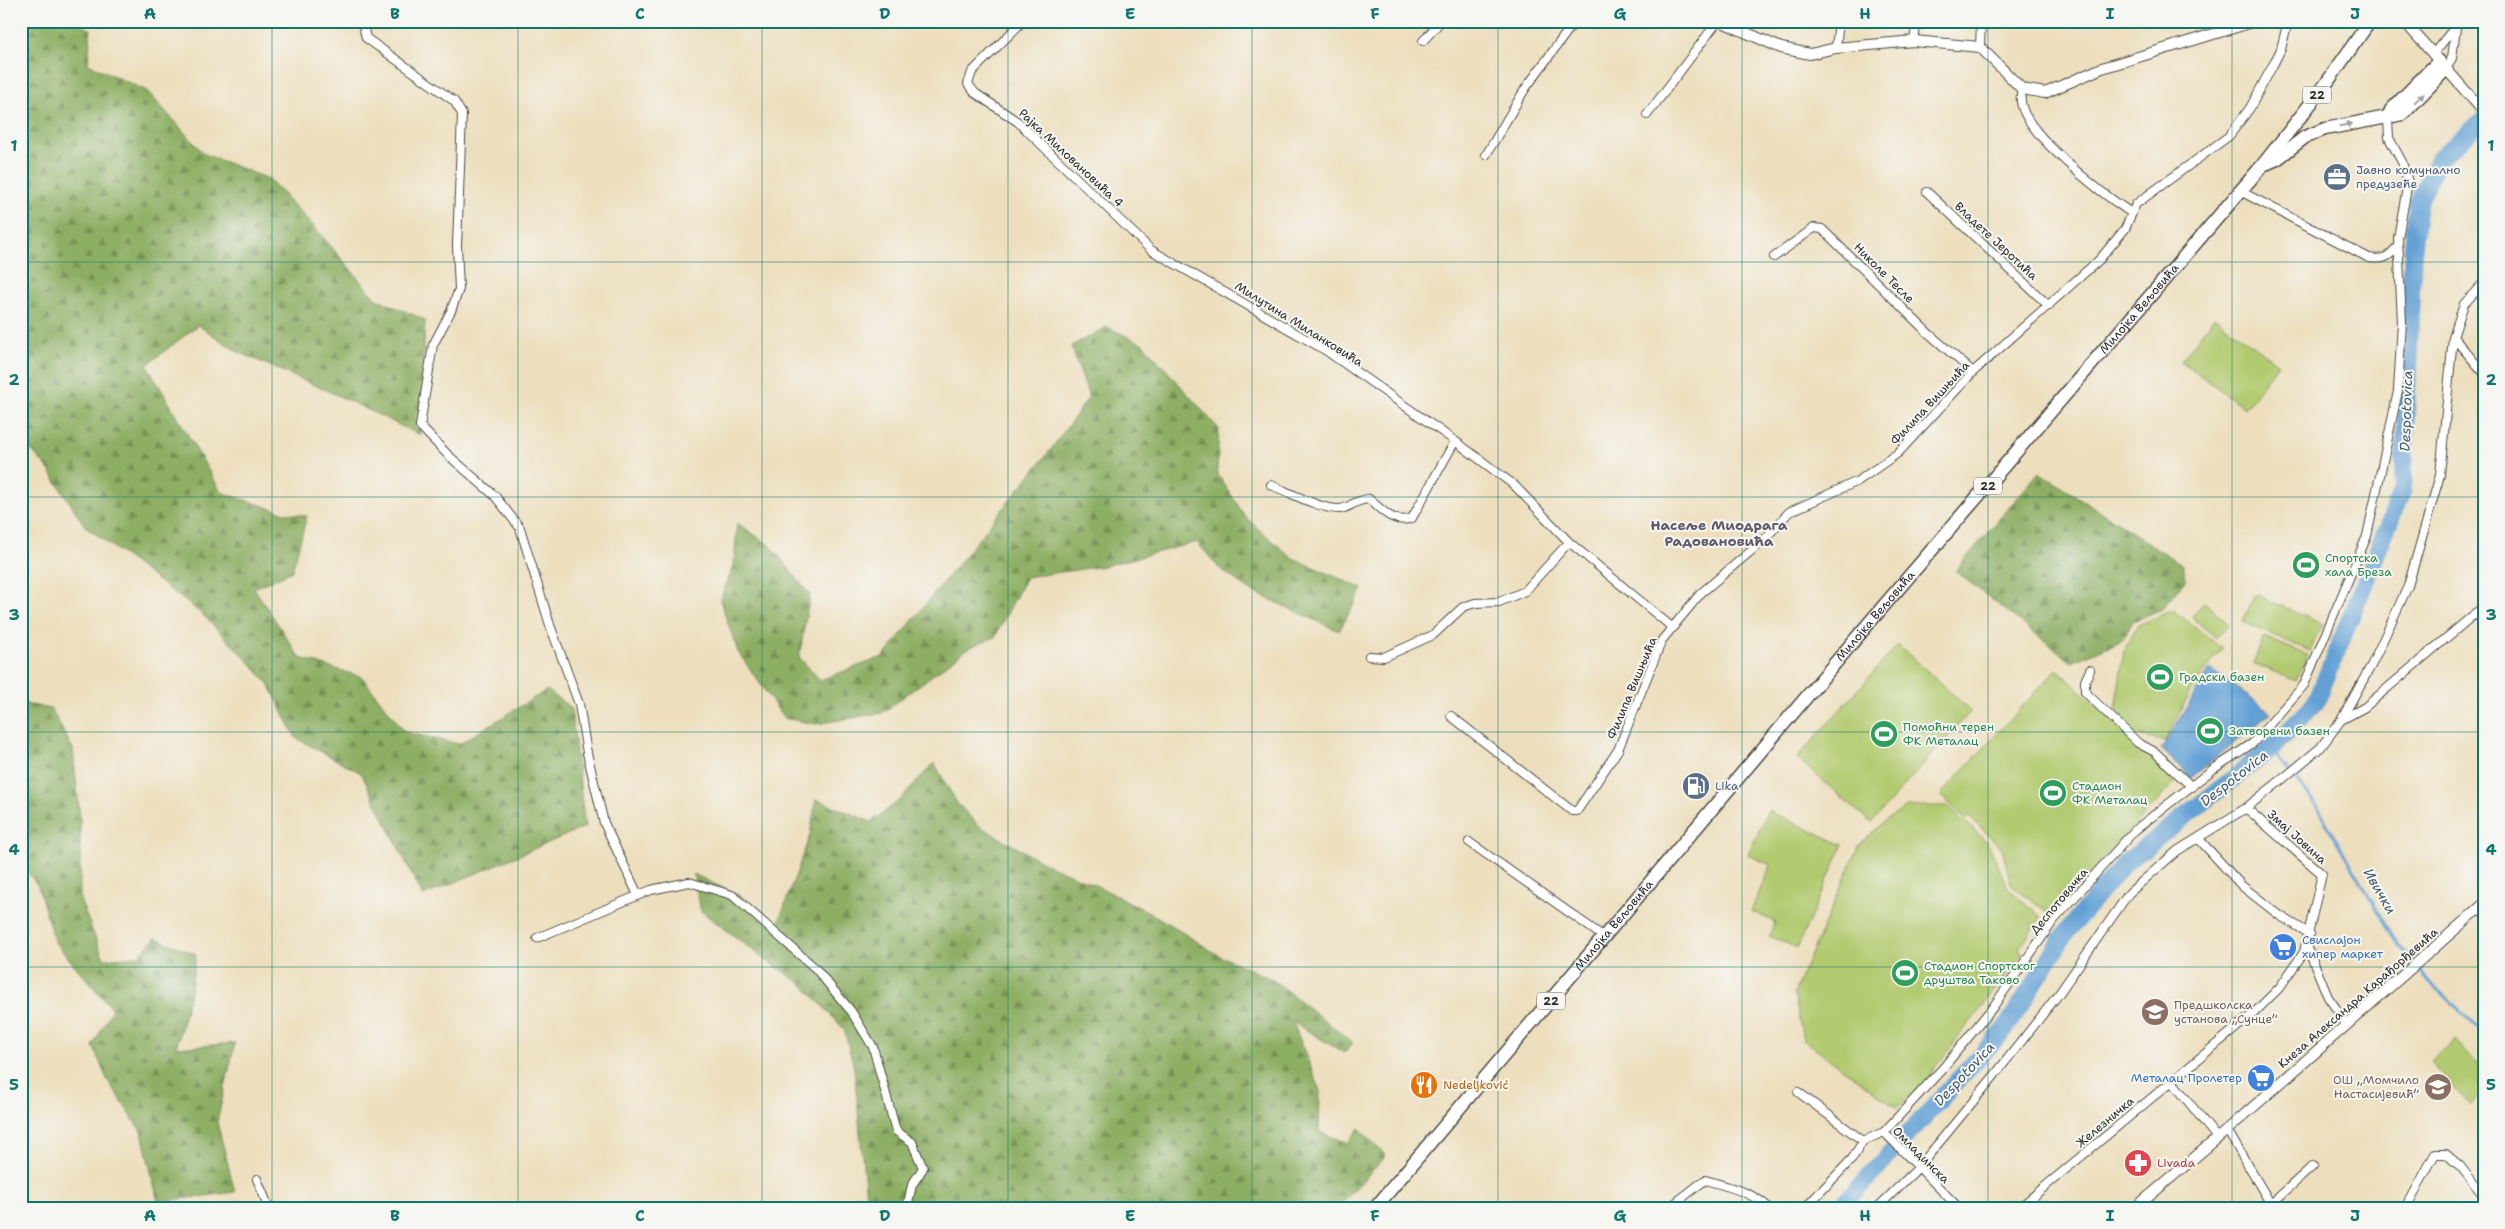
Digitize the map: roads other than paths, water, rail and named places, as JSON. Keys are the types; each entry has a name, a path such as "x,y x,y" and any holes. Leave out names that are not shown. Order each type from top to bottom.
{"main road":[{"name":"Милојка Вељовића","path":"1374,1208 2261,166 2326,84 2370,21"},
{"path":"2261,166 2277,159 2305,138 2320,131 2403,114 2439,61"}],"street":[{"path":"362,21 366,38 448,97 462,114 457,246 459,289 451,311 433,345 420,426 448,456 495,496 520,528 550,625 580,704 587,753 604,823 638,895"},
{"name":"Рајка Миловановића 4","path":"1023,21 972,72 968,84 971,89 1018,122 1151,250"},
{"path":"1423,41 1441,21"},
{"path":"1486,155 1526,89 1575,21"},
{"path":"1647,115 1719,21 1782,48 1810,54 1836,48 1914,41 1964,43 1980,47 2022,90 2045,93 2102,68 2256,21"},
{"path":"1836,48 1839,21"},
{"path":"1914,41 1917,21"},
{"path":"1980,47 1981,21"},
{"name":"Филипа Вишњића","path":"1451,716 1572,811 1577,811 1618,750 1662,640 1701,593 1763,540 1789,512 1858,481 1898,453 1973,372 2049,306 2116,241 2125,229 2130,212 2136,204 2220,144 2235,129 2273,66 2281,49 2288,21"},
{"path":"2404,21 2482,110"},
{"path":"2439,61 2452,58 2457,23"},
{"path":"2439,61 2457,23"},
{"path":"2022,90 2020,102 2024,112 2049,145 2106,196 2130,212"},
{"name":"Деспотовачка","path":"1886,1135 1993,1007 2054,920 2135,830 2212,770 2253,743 2304,685 2367,536 2392,421 2399,375 2402,322 2398,247 2399,222 2408,182 2402,162 2389,138 2388,118"},
{"path":"2240,191 2368,258 2381,260 2389,257 2398,247"},
{"name":"Владете Јеротића","path":"1927,192 2049,306"},
{"name":"Николе Тесле","path":"1774,257 1814,228 1822,229 1927,332 1973,372"},
{"name":"Милутина Миланковића","path":"1151,250 1325,350 1455,441 1514,485 1569,542 1673,628"},
{"path":"1877,1208 1918,1168 2058,995 2130,893 2177,851 2246,808 2285,777 2320,747 2342,720 2372,664 2408,586 2440,474 2453,337 2464,304 2484,282"},
{"path":"2453,337 2484,373"},
{"path":"1270,485 1330,508 1342,509 1358,500 1369,499 1394,519 1404,521 1412,518 1455,441"},
{"path":"1369,656 1384,657 1433,635 1463,607 1475,603 1499,602 1526,591 1569,542"},
{"path":"2342,720 2365,707 2484,606"},
{"path":"2475,613 2484,623"},
{"path":"2090,670 2085,681 2085,692 2138,743 2155,752 2192,787"},
{"name":"Змај Јовина","path":"2246,808 2322,874 2307,946"},
{"path":"2198,838 2242,886 2279,915 2310,934"},
{"path":"1469,842 1604,937"},
{"path":"537,938 651,890 689,882 732,895 815,968 851,1010 873,1047 896,1130 912,1142 923,1168 912,1185 907,1208"},
{"name":"Кнеза Александра Карађорђевића","path":"2135,1208 2227,1130 2484,904"},
{"path":"2307,946 2328,997 2347,1024"},
{"name":"Железничка","path":"2019,1208 2254,1013 2280,986 2300,960 2307,946"},
{"path":"2172,1081 2217,1138"},
{"path":"1798,1092 1863,1140 1852,1159 1805,1208"},
{"path":"2227,1130 2272,1206 2313,1166"},
{"name":"Омладинска","path":"1863,1140 1886,1135 1959,1208"},
{"path":"2406,1208 2435,1154 2446,1154 2460,1166 2484,1196"},
{"path":"257,1179 269,1208"},
{"path":"1669,1208 1705,1180 1732,1187 1763,1202 1769,1208"}],"water":[{"name":"Затворени базен","path":"2210,669 2271,713 2191,778 2161,749"}],"waterway":[{"name":"Despotovica","path":"1840,1208 2005,1029 2068,930 2124,864 2271,749 2316,702 2403,489 2413,246 2418,202 2440,157 2484,120"},
{"name":"Ивички","path":"2271,749 2314,802 2397,943 2438,990 2484,1033"}],"place":[{"name":"Јавно комунално предузеће","path":"2337,177"},
{"name":"Спортска хала Бреза","path":"2306,565"},
{"name":"Градски базен","path":"2160,677"},
{"name":"Затворени базен","path":"2210,731"},
{"name":"Помоћни терен ФК Металац","path":"1884,734"},
{"name":"Lika","path":"1696,786"},
{"name":"Стадион ФК Металац","path":"2053,793"},
{"name":"Свислајон хипер маркет","path":"2283,947"},
{"name":"Стадион Спортског друштва Таково","path":"1905,973"},
{"name":"Предшколска установа „Сунце”","path":"2155,1012"},
{"name":"Металац Пролетер","path":"2261,1078"},
{"name":"Nedeljković","path":"1424,1085"},
{"name":"ОШ „Момчило Настасијевић”","path":"2438,1087"},
{"name":"Livada","path":"2138,1163"}],"district":[{"name":"Насеље Миодрага Радовановића","path":"1719,534"}]}
